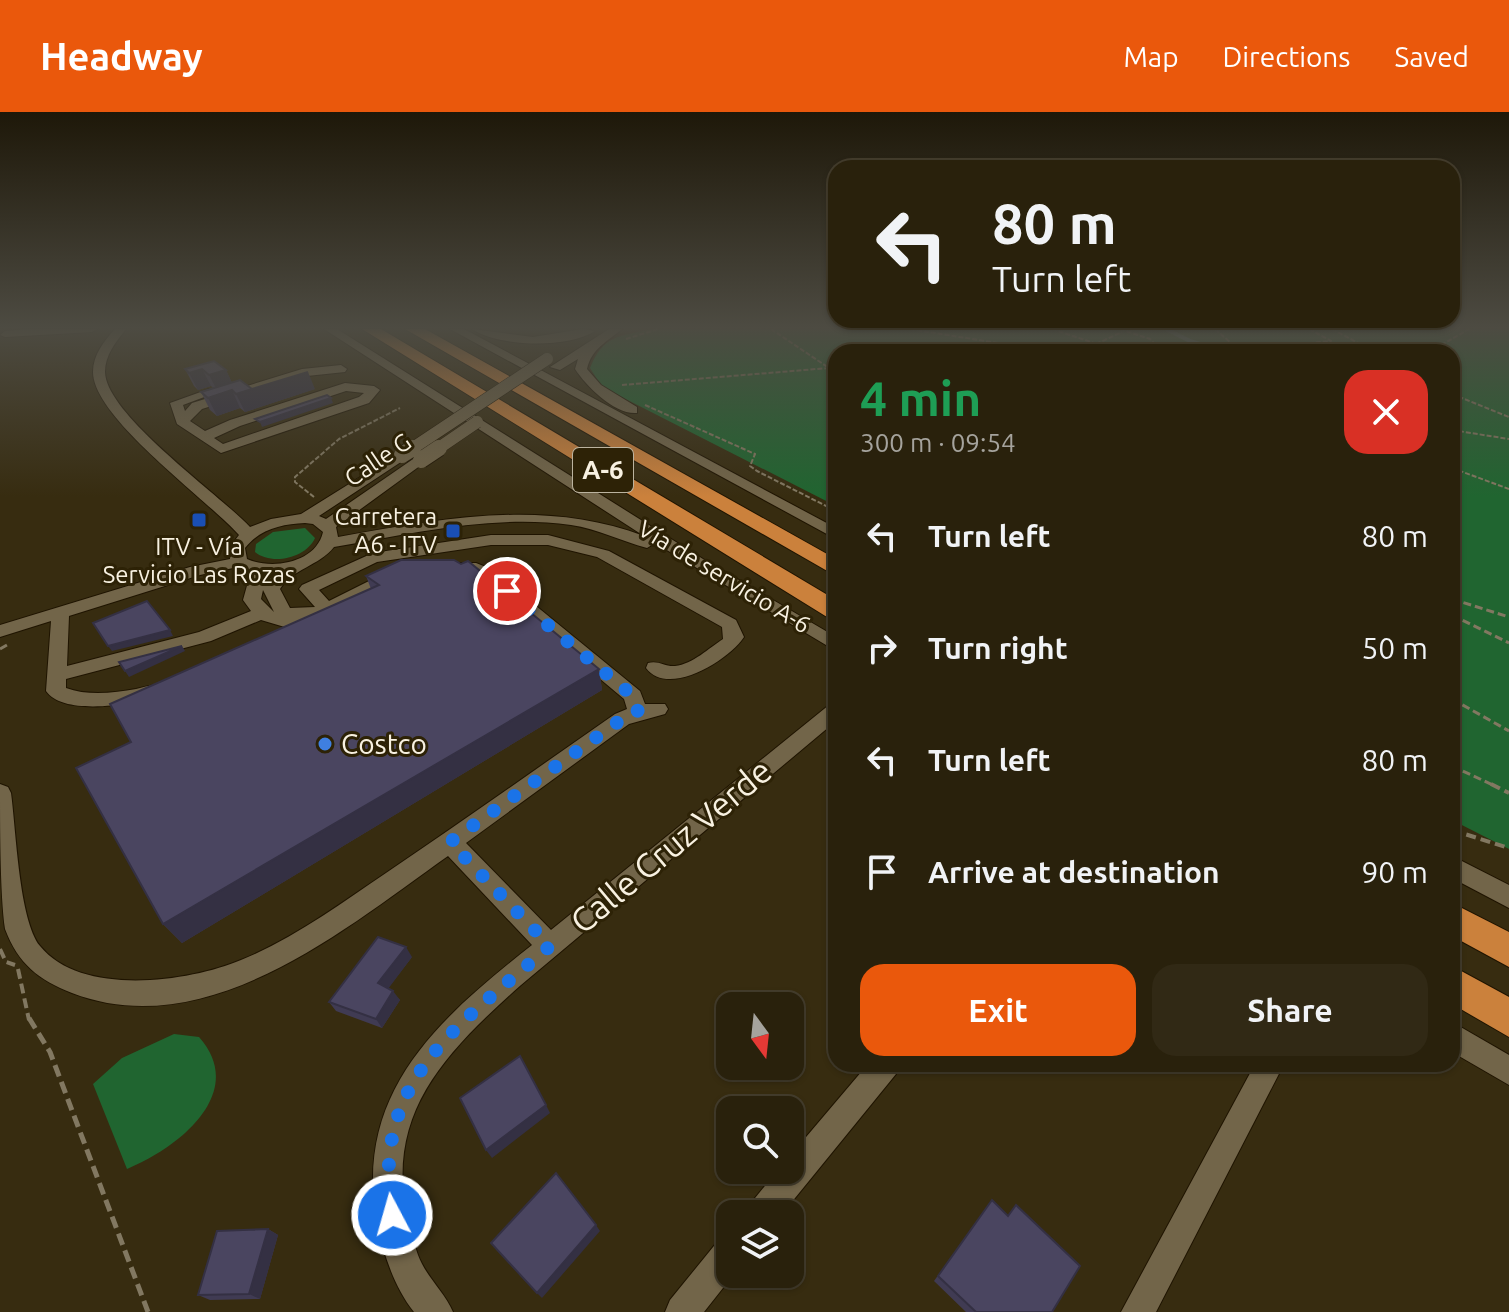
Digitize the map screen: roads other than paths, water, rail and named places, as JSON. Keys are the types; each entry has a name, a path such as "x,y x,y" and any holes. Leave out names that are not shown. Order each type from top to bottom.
{"highway":[{"name":"A-6","path":"463,385 828,606"},
{"name":"A-6","path":"512,385 828,564"},
{"path":"520,385 547,400 554,409"},
{"path":"1460,916 1509,940"},
{"path":"1460,923 1509,951"},
{"path":"1460,988 1509,1018"}],"street":[{"path":"101,385 109,400 178,473 230,515 248,535"},
{"path":"264,385 197,406 182,421 221,449 364,400 374,390"},
{"path":"204,437 235,423 345,387 374,390 396,385"},
{"path":"403,385 445,404"},
{"name":"Vía de servicio A-6","path":"416,385 697,563 828,640"},
{"name":"Calle G","path":"305,518 508,385"},
{"name":"Calle G","path":"328,525 530,385"},
{"path":"559,385 828,530"},
{"path":"594,385 828,521"},
{"path":"0,793 14,953 37,961 77,984 105,990 176,989 219,980 285,953 450,842 622,719 648,711 476,568 413,568 302,614 283,612 271,589 274,582 329,543 520,517 597,524 697,563"},
{"path":"325,607 304,620 289,623 273,621 252,600 256,582 241,561 237,548 248,535 281,520 305,518 328,525 332,537 329,543"},
{"path":"325,607 308,589 373,558 491,540 521,538 567,542 603,554 730,624 734,630 735,637 730,643 684,671 664,673 655,668"},
{"path":"3,639 60,613 196,571 241,561 271,569 299,563"},
{"path":"60,613 56,691 62,696 79,699 149,694 175,683"},
{"path":"57,675 205,637 262,613"},
{"path":"272,641 289,623"},
{"name":"Calle Cruz Verde","path":"436,1312 412,1281 396,1236 389,1194 388,1162 396,1124 406,1093 426,1060 446,1037 550,946 828,717"},
{"path":"450,842 550,946"},
{"path":"1460,859 1509,886"},
{"path":"1460,870 1509,897"},
{"path":"1460,1041 1509,1071"},
{"path":"774,1200 879,1072"},
{"path":"1138,1312 1266,1072"},
{"path":"682,1312 716,1270"}],"place":[{"name":"ITV - Vía Servicio Las Rozas","path":"199,520"},
{"name":"Carretera A6 - ITV","path":"453,531"},
{"name":"Costco","path":"325,744"}]}
